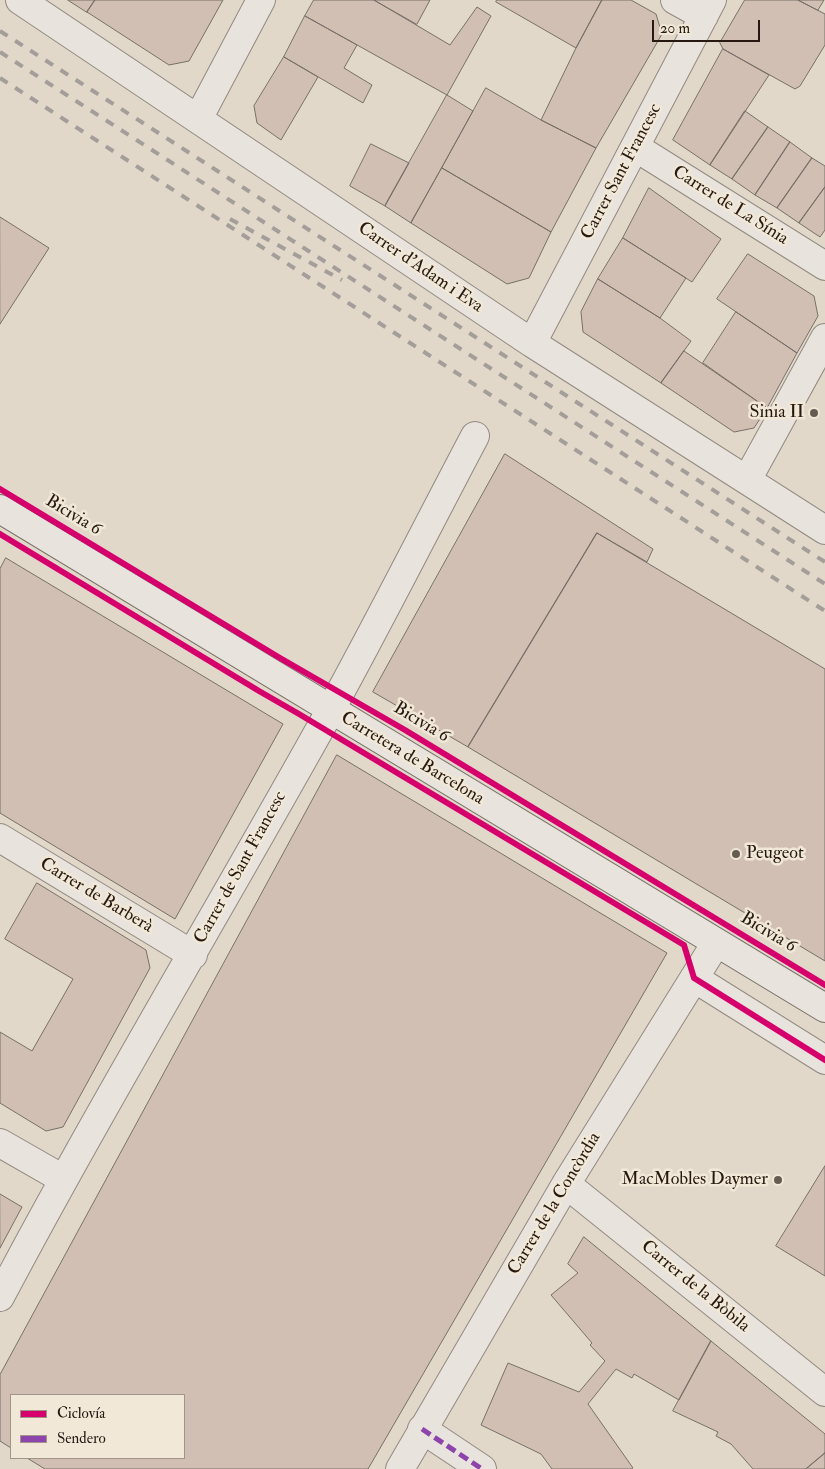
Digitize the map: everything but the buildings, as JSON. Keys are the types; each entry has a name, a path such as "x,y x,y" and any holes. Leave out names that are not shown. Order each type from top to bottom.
{"street":[{"name":"Carrer d'Adam i Eva","path":"20,0 532,343 825,530"},
{"path":"198,119 261,0"},
{"path":"675,0 708,8"},
{"name":"Carrer Sant Francesc","path":"532,343 708,8"},
{"name":"Carrer de La Sínia","path":"635,147 825,266"},
{"path":"747,480 825,338"},
{"name":"Carrer de Sant Francesc","path":"0,1297 63,1179 192,955 330,709 475,436"},
{"name":"Carretera de Barcelona","path":"0,509 825,1008"},
{"name":"Carrer de Barberà","path":"0,838 192,955"},
{"name":"Carrer de la Concòrdia","path":"400,1469 566,1184 716,942"},
{"path":"694,978 825,1060"},
{"path":"0,1143 63,1179"},
{"name":"Carrer de la Bòbila","path":"566,1184 825,1392"},
{"path":"422,1429 482,1469"}],"railway":[{"path":"0,31 825,562"},
{"path":"0,52 825,584"},
{"path":"0,78 825,611"},
{"path":"230,219 342,280"}],"marked path":[{"path":"422,1429 482,1469"}],"cycle path":[{"name":"Bicivia 6","path":"0,489 280,658 405,730 825,985"},
{"path":"0,534 684,945 694,978 825,1060"}],"place":[{"name":"Sinia II","path":"814,413"},
{"name":"Peugeot","path":"736,854"},
{"name":"MacMobles Daymer","path":"778,1180"}]}
